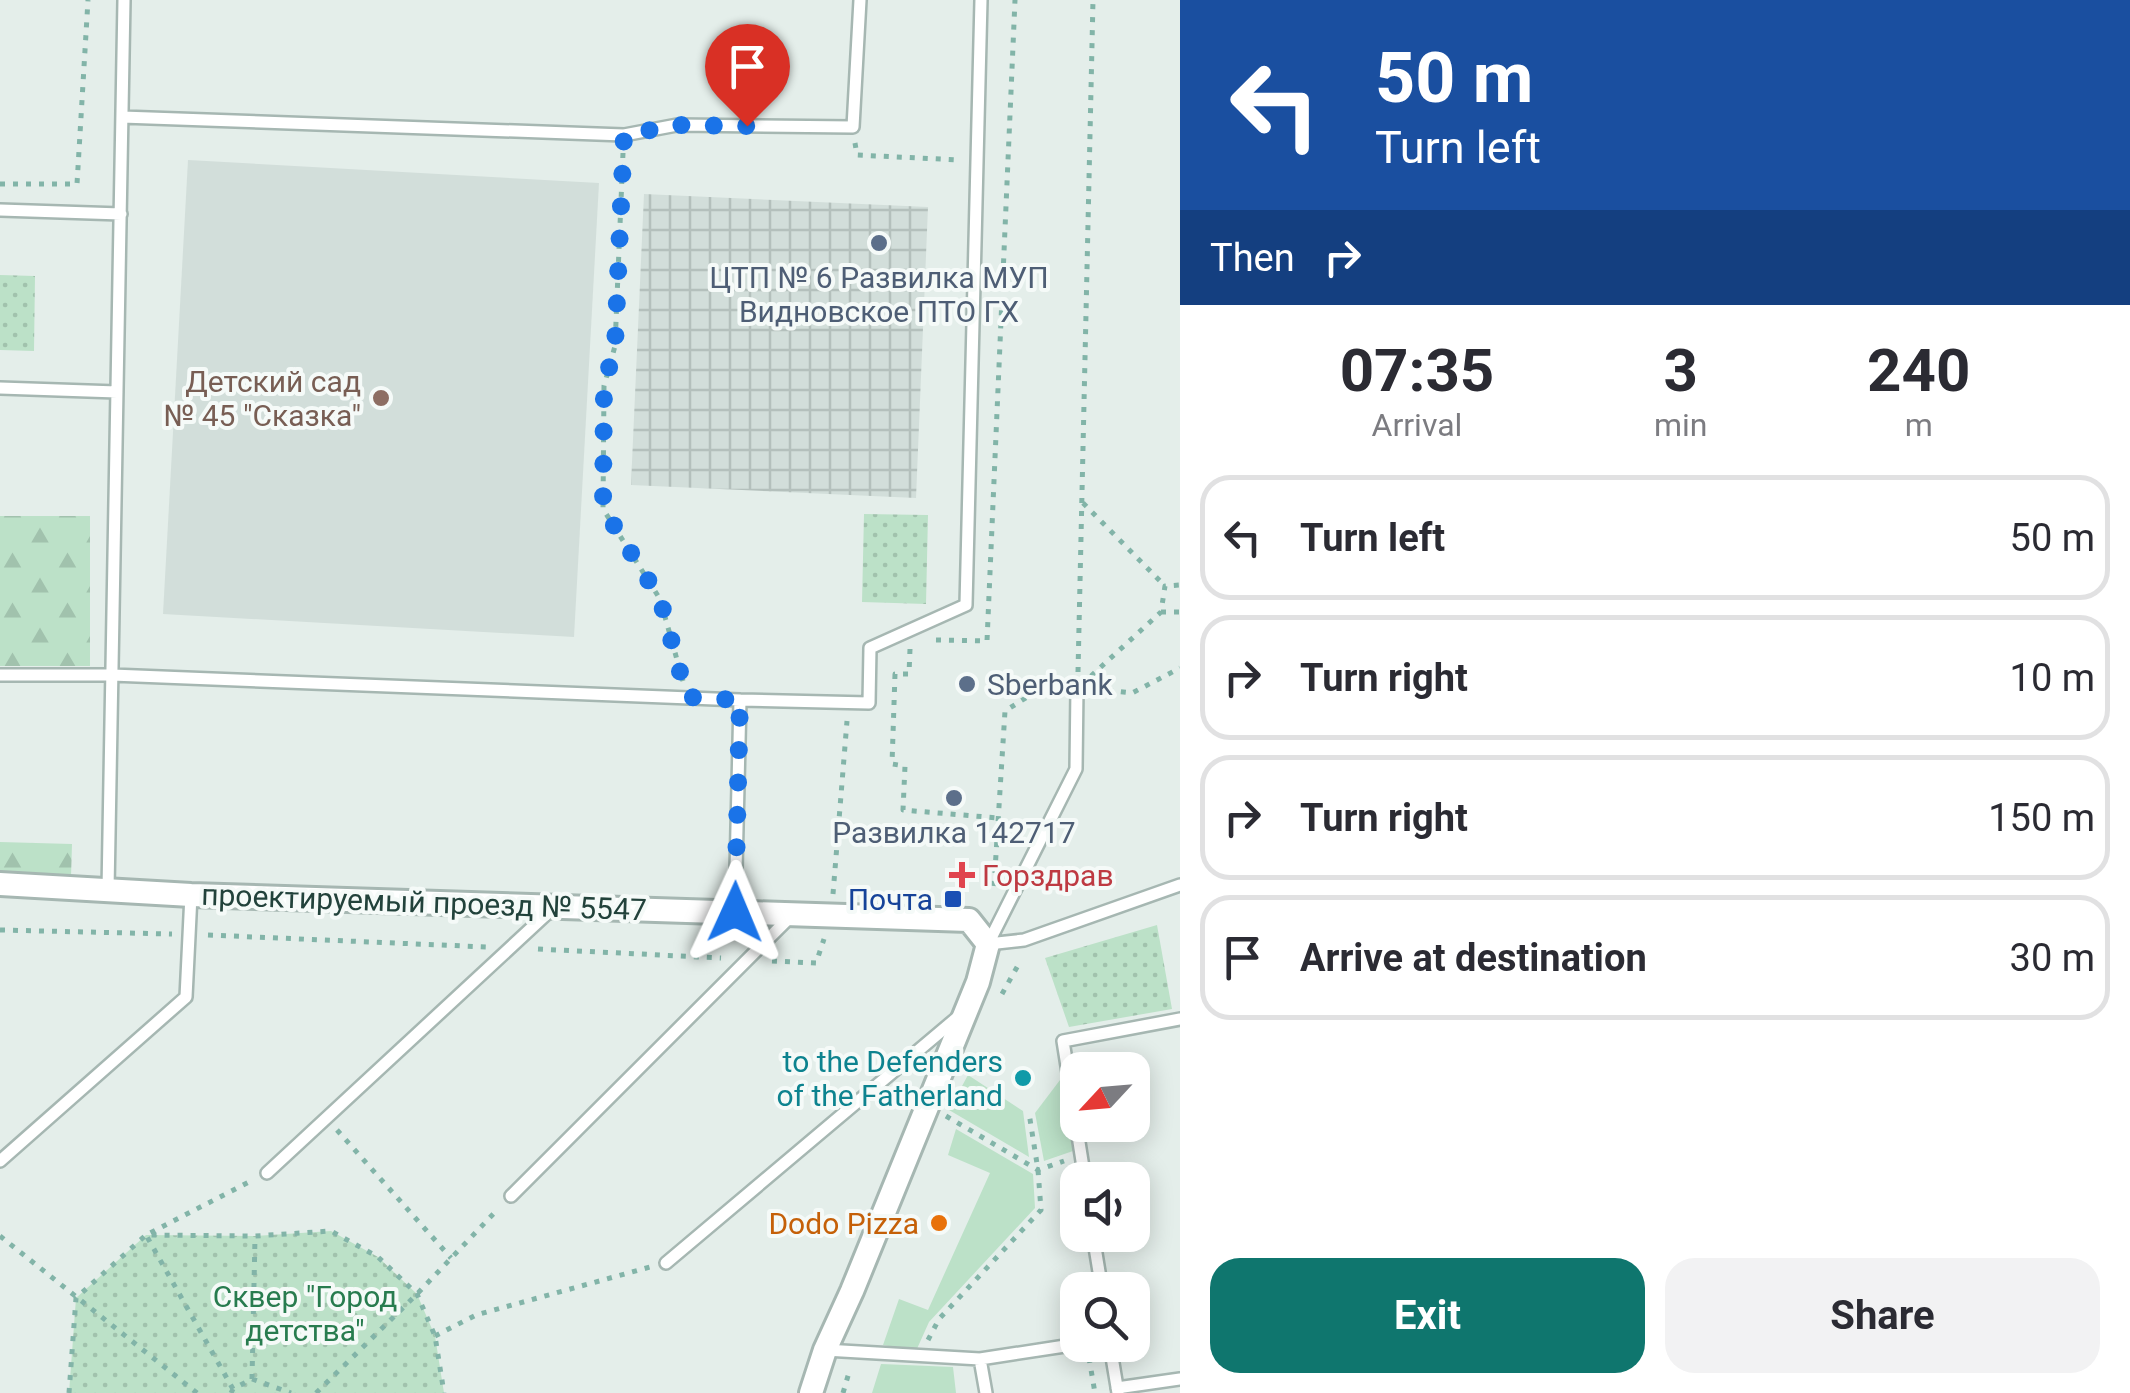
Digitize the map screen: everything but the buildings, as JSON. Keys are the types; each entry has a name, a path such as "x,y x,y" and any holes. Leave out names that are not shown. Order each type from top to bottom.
{"street":[{"name":"проектируемый проезд № 5547","path":"0,884 968,920"},
{"path":"811,1393 825,1350 978,982 988,944 968,920"}],"lane":[{"path":"108,890 124,0"},
{"path":"122,117 624,135 677,125 853,127 860,0"},
{"path":"0,676 112,675 869,703 870,648 966,605 980,0"},
{"path":"0,210 120,214"},
{"path":"0,388 118,392"},
{"path":"988,944 1076,770 1078,688"},
{"path":"735,912 740,700"},
{"path":"988,944 1024,940 1180,886"},
{"path":"0,1161 186,998 191,894"},
{"path":"267,1173 555,906"},
{"path":"511,1196 793,914"},
{"path":"666,1263 968,1008"},
{"path":"1082,1162 1063,1041 1180,1019"},
{"path":"825,1350 980,1360 1060,1347"},
{"path":"980,1360 986,1393"},
{"path":"1113,1362 1117,1391 1180,1378"}],"path":[{"path":"0,184 77,184 88,0"},
{"path":"1078,688 1093,0"},
{"path":"853,127 857,155 977,160"},
{"path":"624,135 615,346 604,386 603,508 660,599 687,697"},
{"path":"1083,503 1164,586 1162,612"},
{"path":"1164,586 1180,585"},
{"path":"1078,688 1162,612 1180,612"},
{"path":"968,920 994,890 1005,711 1043,687 1132,693 1180,668"},
{"path":"994,1010 1021,958"},
{"path":"938,1112 1038,1170"},
{"path":"920,1356 939,1320 1041,1210 1029,1114"},
{"path":"327,1118 451,1258"},
{"path":"1038,1170 1081,1154"},
{"path":"69,1393 76,1298 146,1234 267,1173"},
{"path":"316,1393 511,1196"},
{"path":"146,1234 254,1236 332,1231 378,1257 417,1294 434,1336 444,1393"},
{"path":"146,1234 232,1391 252,1379"},
{"path":"0,1236 197,1393"},
{"path":"252,1379 254,1236"},
{"path":"434,1336 476,1315 666,1263"},
{"path":"843,1393 856,1352"},
{"path":"1090,1362 1095,1393"},
{"path":"252,1379 291,1393"}],"shaded area":[{"name":"Детский сад № 45 \"Сказка\"","path":"188,160 599,183 574,637 163,614"},
{"path":"644,194 928,207 916,498 631,485"}],"green space":[{"path":"0,275 35,276 34,351 0,350"},
{"path":"864,514 928,515 926,604 862,602"},
{"path":"0,516 90,516 90,666 0,666"},
{"path":"0,842 72,844 71,877 0,875"},
{"path":"1157,925 1172,1009 1069,1027 1045,958"},
{"path":"968,1075 1023,1111 1029,1157 949,1110"},
{"path":"1060,1080 1060,1142 1071,1142 1073,1151 1044,1161 1035,1113"},
{"path":"956,1129 1033,1174 1035,1208 929,1322 916,1351 883,1345 899,1299 928,1310 990,1173 948,1155"},
{"name":"Сквер \"Город детства\"","path":"331,1231 378,1257 417,1294 435,1336 444,1393 69,1393 76,1298 146,1235 255,1236"},
{"path":"881,1364 953,1367 956,1393 872,1393"}],"place":[{"name":"ЦТП № 6 Развилка МУП Видновское ПТО ГХ","path":"879,243"},
{"name":"Детский сад № 45 \"Сказка\"","path":"381,398"},
{"name":"Sberbank","path":"967,684"},
{"name":"Развилка 142717","path":"954,798"},
{"name":"Горздрав","path":"962,875"},
{"name":"Почта","path":"953,899"},
{"name":"to the Defenders of the Fatherland","path":"1023,1078"},
{"name":"Dodo Pizza","path":"939,1223"}],"route":[{"path":"735,912 740,700 687,697 660,599 603,508 604,386 615,346 624,135 677,125 747,126"}]}
